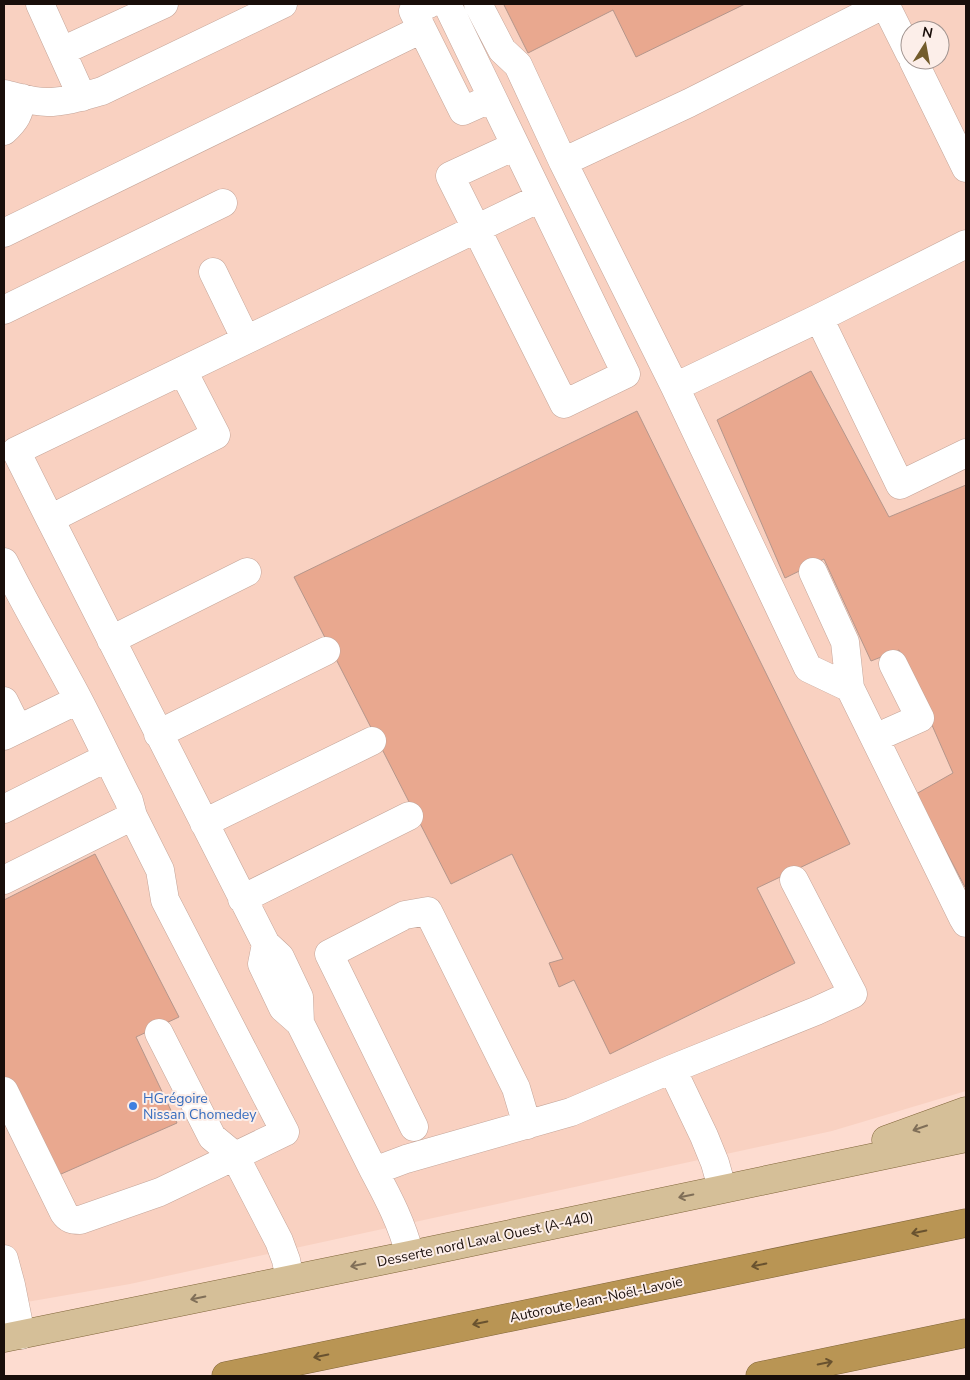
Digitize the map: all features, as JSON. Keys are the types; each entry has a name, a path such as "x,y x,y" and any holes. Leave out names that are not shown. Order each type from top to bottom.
{"highway":[{"name":"Autoroute Jean-Noël-Lavoie","path":"226,1376 966,1223"},
{"path":"760,1376 966,1333"}],"main road":[{"path":"786,1175 966,1111"},
{"name":"Desserte nord Laval Ouest (A-440)","path":"12,1336 410,1255 966,1138"}],"lane":[{"path":"62,52 164,4"},
{"path":"13,96 46,102 82,97 102,90 283,4"},
{"path":"447,4 626,374 564,404 450,176 515,146"},
{"path":"478,4 502,50 518,65 563,162 675,387 808,668 850,688"},
{"path":"563,162 689,102 885,4 900,34"},
{"path":"49,7 62,52 82,97"},
{"path":"4,233 425,16 464,111 492,98"},
{"path":"918,70 966,168"},
{"path":"4,131 14,122 20,112 13,96"},
{"path":"410,1255 396,1213 300,1023 299,997 280,957 266,944 242,899 16,451 540,198"},
{"path":"4,310 223,203"},
{"path":"675,387 819,318 966,244"},
{"path":"213,272 246,340"},
{"path":"819,318 900,484 966,453"},
{"path":"50,519 216,435 184,371"},
{"path":"4,562 78,700 129,801 133,816 160,870 166,900 285,1132 160,1192 80,1220 74,1220 68,1218 64,1213 4,1091"},
{"path":"111,640 247,572"},
{"path":"813,572 845,642 850,688 966,923"},
{"path":"158,734 326,651"},
{"path":"875,738 920,718 893,664"},
{"path":"4,701 11,733 78,700"},
{"path":"204,823 372,741"},
{"path":"4,809 106,758"},
{"path":"4,880 133,816"},
{"path":"242,899 409,816"},
{"path":"374,1171 406,1159 571,1112 853,994 794,880"},
{"path":"414,1127 329,954 405,915 428,911 516,1088 527,1125"},
{"path":"159,1034 212,1137 235,1156 279,1241 290,1278"},
{"path":"672,1069 715,1162 722,1188"},
{"path":"4,1259 11,1285 12,1336"}],"shaded area":[{"path":"4,4 966,4 966,1091 832,1131 130,1284 4,1306"}],"building":[{"path":"745,4 636,57 613,10 528,53 504,5"},
{"path":"811,371 889,517 966,485 966,887 916,794 953,773 899,650 871,661 824,559 785,578 717,420"},
{"path":"637,411 850,844 757,888 795,963 610,1054 574,980 559,987 549,963 563,959 512,854 451,884 294,577"},
{"path":"95,854 179,1017 136,1037 177,1123 52,1178 4,1078 4,900"}],"place":[{"name":"HGrégoire Nissan Chomedey","path":"133,1106"}]}
